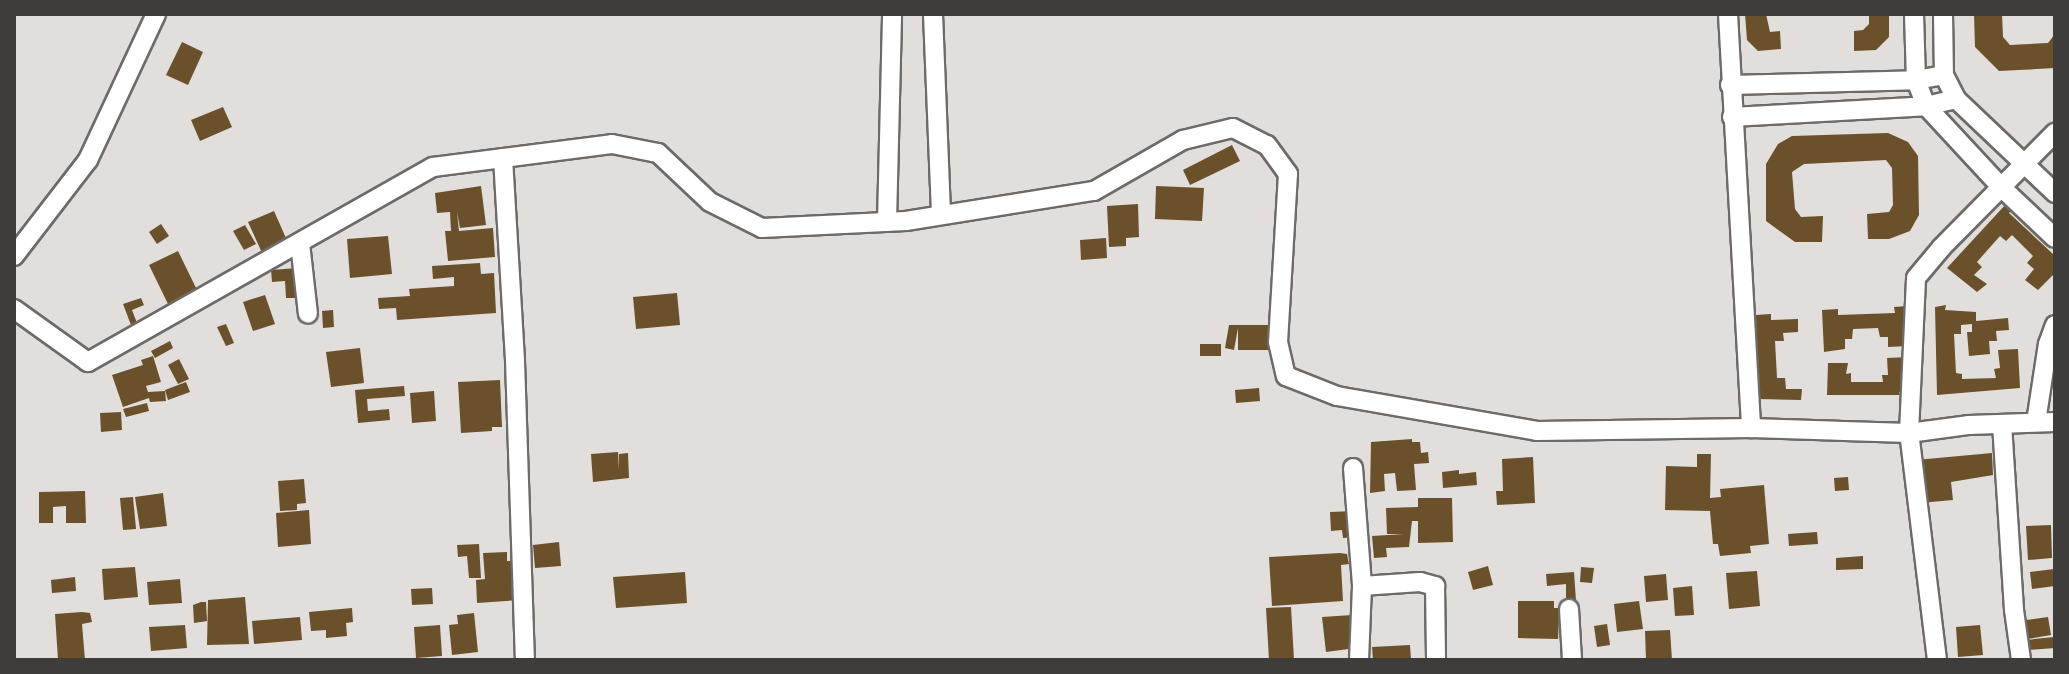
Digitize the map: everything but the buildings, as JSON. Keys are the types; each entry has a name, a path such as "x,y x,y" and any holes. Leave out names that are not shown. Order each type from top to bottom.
{"street":[{"path":"14,256 88,160 156,14"},
{"path":"887,222 892,14"},
{"path":"933,14 941,215"},
{"path":"1728,14 1751,428"},
{"path":"1914,14 1916,80 1926,106 2001,187 2055,238"},
{"path":"1943,14 1944,75 1956,99 2055,193"},
{"path":"1730,85 1916,80 1944,75"},
{"path":"1732,117 1926,106 1956,99"},
{"path":"14,309 88,362 433,167 612,144 658,153 710,202 762,228 887,222 1094,191 1183,140 1233,128 1267,145 1288,174 1278,342 1286,376 1337,396 1537,431 1751,428 1909,433 2046,422 2048,344 2055,325"},
{"path":"1937,660 1909,433 1916,278 2055,133"},
{"path":"503,158 515,375 525,660"},
{"path":"300,243 308,314"},
{"path":"2002,424 2014,610 2021,660"},
{"path":"1353,468 1362,586 1359,660"},
{"path":"1362,586 1420,582 1435,586 1436,660"},
{"path":"1569,609 1572,660"}]}
